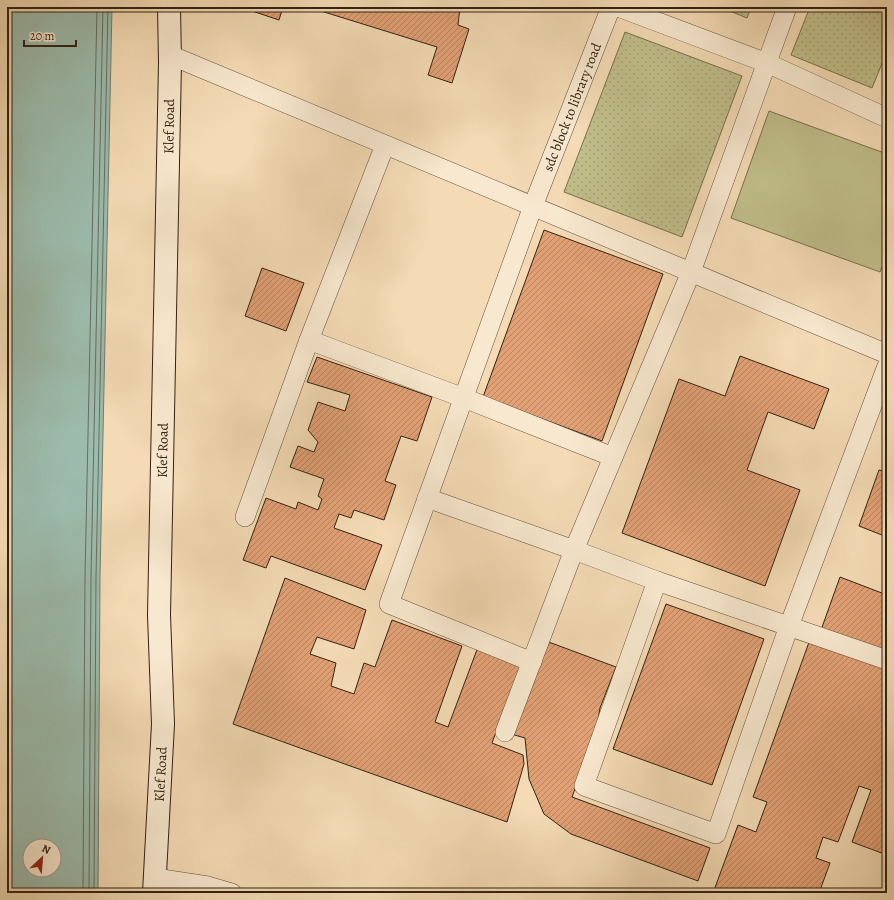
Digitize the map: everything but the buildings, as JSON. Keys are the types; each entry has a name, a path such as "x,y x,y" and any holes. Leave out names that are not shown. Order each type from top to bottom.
{"main road":[{"name":"Klef Road","path":"154,885 163,724 159,615 170,55 169,7"}],"street":[{"name":"sdc block to library road","path":"532,662 389,604 533,206 611,7"},
{"path":"618,7 766,63 887,118"},
{"path":"505,732 574,550 691,272 787,7"},
{"path":"170,55 887,354"},
{"path":"245,516 309,340 385,145"},
{"path":"309,340 464,398 613,457"},
{"path":"657,581 584,786 716,834 789,626 887,366"},
{"path":"427,498 657,581 887,660"},
{"path":"154,885 208,886 232,893"}],"shaded area":[{"path":"720,7 751,7 747,18"},
{"path":"810,7 887,7 887,51 872,88 791,55"},
{"path":"625,32 742,76 682,237 564,192"},
{"path":"769,111 887,154 887,252 880,272 731,218"}],"water":[{"path":"7,7 112,7 100,577 98,893 7,893"}]}
